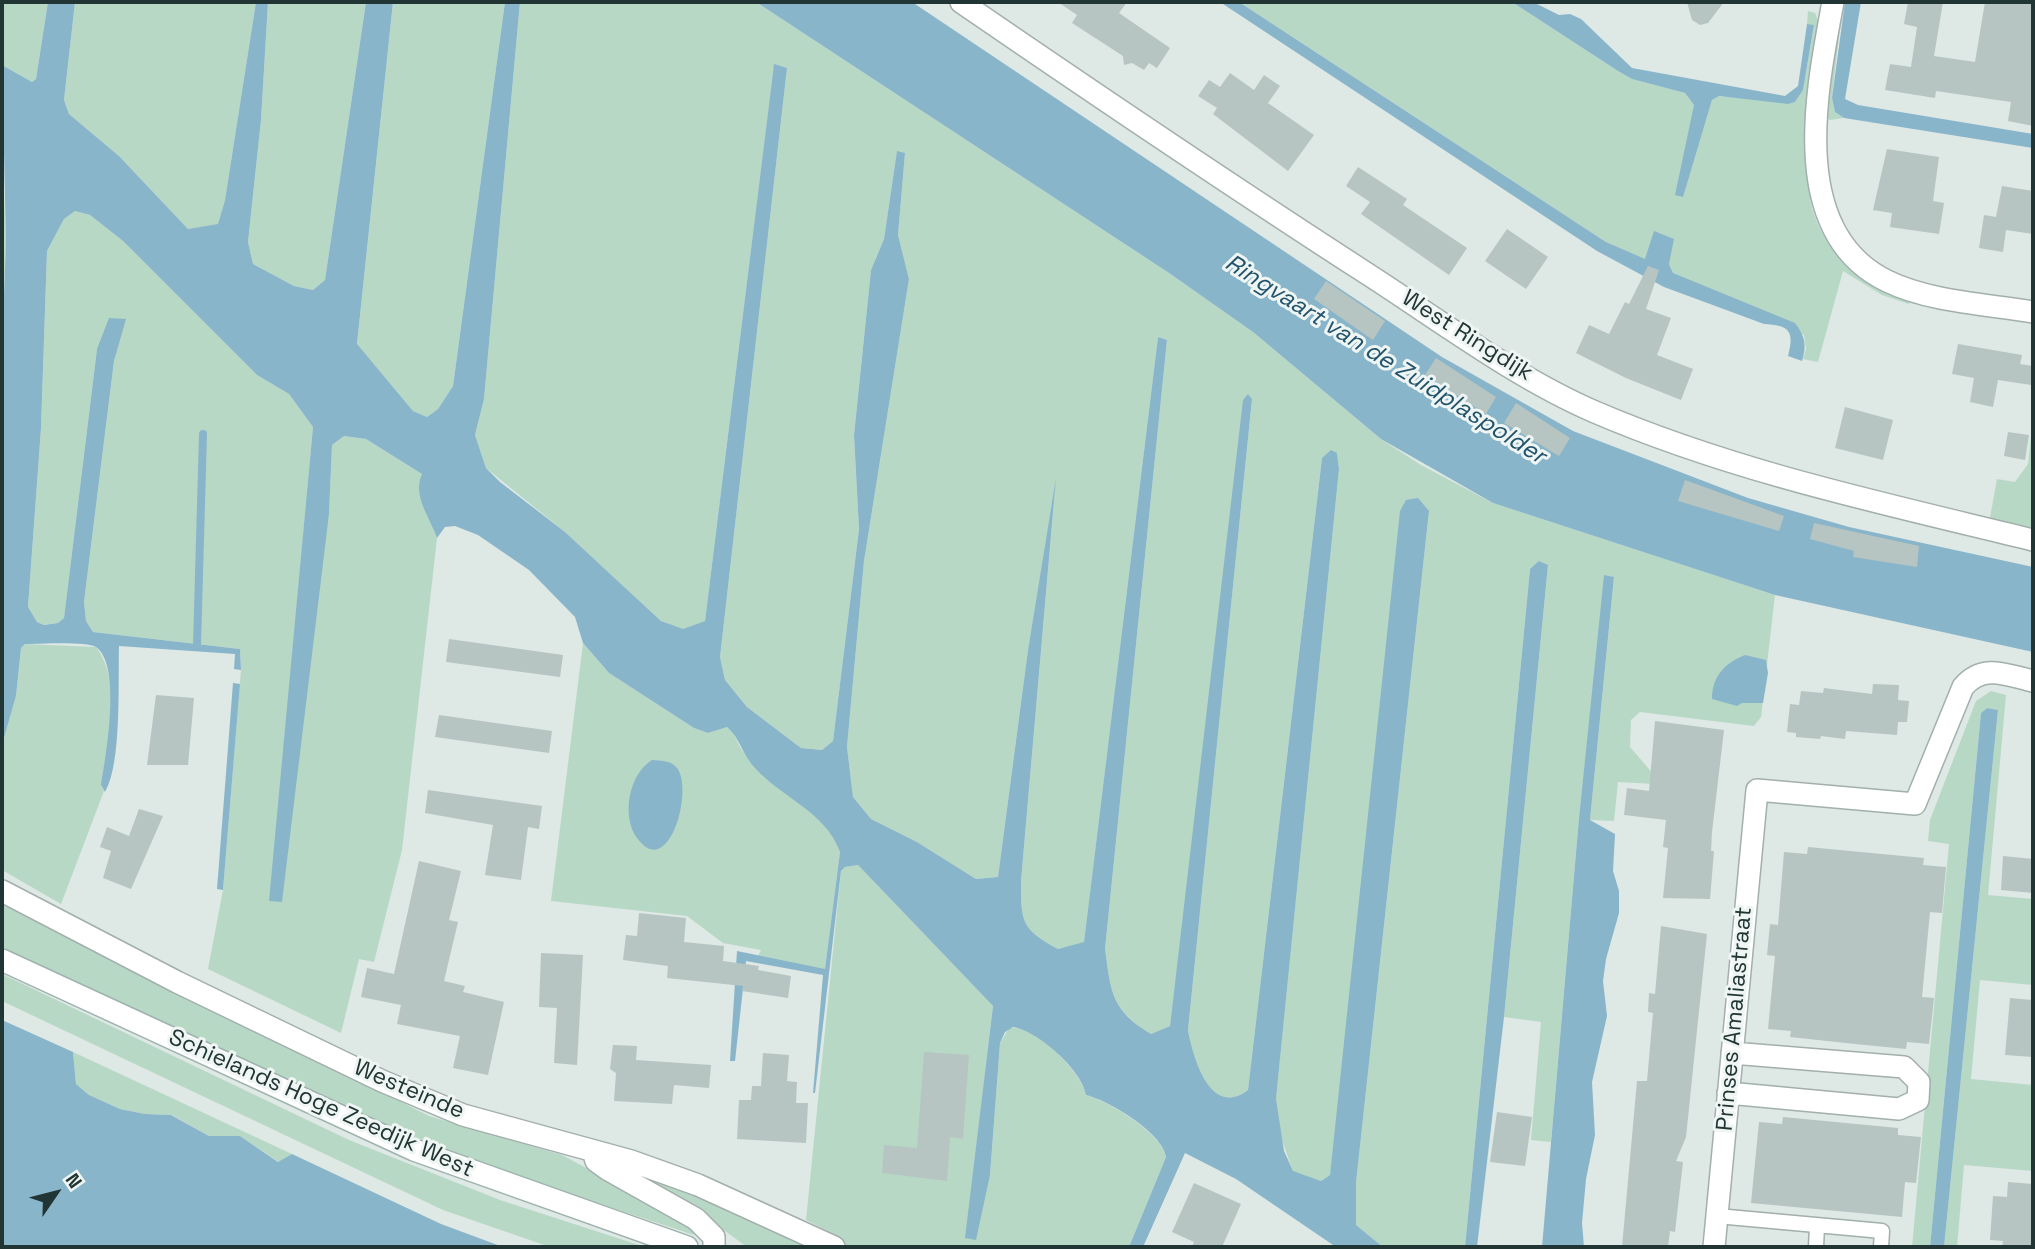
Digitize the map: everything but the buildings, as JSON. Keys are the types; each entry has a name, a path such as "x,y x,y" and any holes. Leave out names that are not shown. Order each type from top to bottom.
{"street":[{"name":"West Ringdijk","path":"961,2 1241,192 1487,352 1592,411 1691,451 1887,505 2033,540"},
{"path":"1833,2 1816,101 1815,140 1824,204 1843,243 1857,260 1887,281 1950,298 2033,312"},
{"name":"Prinses Amaliastraat","path":"1714,1247 1757,790 1915,804 1963,687 1971,678 1992,671 2033,681"},
{"name":"Westeinde","path":"2,891 177,982 382,1081 463,1115 593,1151 698,1185 834,1247"},
{"name":"Schielands Hoge Zeedijk West","path":"2,960 414,1150 687,1247"},
{"path":"1728,1093 1899,1109 1918,1100 1919,1082 1904,1067 1732,1053"},
{"path":"593,1151 596,1161 607,1169 696,1219 714,1237 714,1247"}],"lane":[{"path":"1717,1216 1882,1231 1881,1247"},
{"path":"1816,1247 1817,1226"}],"green space":[{"path":"2,2 48,2 36,79 32,82 2,65"},
{"path":"75,2 256,2 225,200 218,225 188,229 119,156 69,114 64,100"},
{"path":"268,2 366,2 325,280 313,290 294,286 253,264 248,242 261,120"},
{"path":"393,2 505,2 453,386 438,409 427,417 413,411 357,345"},
{"path":"520,2 756,2 1169,273 1253,332 1381,439 1421,465 1493,503 1775,595 1761,717 1754,726 1640,712 1631,720 1630,747 1655,776 1654,784 1618,782 1614,821 1590,820 1614,578 1605,576 1579,818 1551,1142 1531,1140 1541,1022 1504,1017 1548,565 1530,569 1465,1247 1383,1247 1356,1225 1356,1183 1429,511 1330,1175 1321,1181 1293,1172 1261,1079 1276,1098 1339,469 1337,453 1322,458 1248,1090 1235,1097 1223,1097 1214,1091 1199,1068 1188,1030 1252,399 1248,394 1170,1026 1151,1034 1128,1016 1115,998 1105,949 1167,340 1158,337 1084,943 1058,949 1030,930 1023,915 1021,895 1055,491 1028,650 998,877 976,879 917,842 871,819 853,797 847,747 864,561 909,279 898,235 905,153 897,152 884,239 871,270 854,435 859,529 833,741 822,750 801,748 747,707 725,680 720,657 787,68 774,65 705,621 683,630 661,621 565,532 486,468 475,435 484,399"},
{"path":"1239,2 1512,2 1632,79 1685,93 1694,105 1682,197 1712,100 1718,96 1795,102 1803,90 1814,26 1807,24 1808,11 1815,13 1821,28 1810,199 1815,217 1827,241 1845,262 1911,295 1909,304 1882,295 1843,271 1818,362 1803,359 1806,349 1804,335 1689,282 1673,273 1669,264 1645,260 1606,242"},
{"path":"1839,36 1832,98 1835,112 1844,118 1830,120 1822,116 1832,41"},
{"path":"2,136 6,242 2,346"},
{"path":"75,211 90,215 123,241 257,375 289,394 313,427 270,901 329,514 332,445 344,436 366,439 422,474 423,501 437,538 402,850 374,962 359,959 341,1033 208,969 223,890 241,670 240,649 93,632 86,621 84,602 114,361 125,319 97,349 64,618 58,623 44,625 37,622 28,608 41,428 47,251 64,219"},
{"path":"2033,418 2033,532 1989,523 1997,479 2015,482 2028,464"},
{"path":"583,643 609,673 694,728 708,733 727,727 753,763 822,822 840,852 825,970 758,956 761,950 723,943 687,916 551,901"},
{"path":"25,644 96,647 109,677 111,713 101,785 104,791 61,904 2,870 2,745 16,696 21,648"},
{"path":"1991,691 2006,695 1988,895 2033,899 2033,985 1980,980 1971,1079 2033,1085 2033,1171 1964,1165 1957,1247 1944,1247 1998,710 1987,708 1981,713 1930,1247 1912,1247 1949,844 1928,841 1930,820 1976,701"},
{"path":"858,865 993,1006 973,1176 990,1175 1000,1043 1009,1028 1019,1029 1043,1041 1055,1051 1076,1074 1086,1095 1133,1120 1163,1148 1166,1157 1129,1247 845,1247 837,1243 836,1235 806,1220 841,871 845,867"},
{"path":"2,899 429,1116 562,1155 659,1207 691,1227 694,1235 423,1145 32,963 2,947"},
{"path":"2,974 349,1140 500,1200 645,1247 550,1247 443,1210 2,1001"},
{"path":"73,1052 292,1154 279,1162 240,1136 209,1136 172,1115 145,1114 120,1109 89,1095 76,1084"},
{"path":"606,1162 691,1191 814,1247 747,1247 707,1218"}],"water":[{"path":"48,2 75,2 64,100 69,114 119,156 188,229 218,224 225,200 256,2 268,2 261,120 248,242 253,264 294,286 313,290 325,280 366,2 393,2 357,344 413,411 427,417 438,409 453,386 505,2 520,2 484,399 475,435 486,468 500,482 565,532 661,621 683,629 705,621 774,64 787,68 720,657 725,680 747,707 801,748 822,750 833,741 859,529 854,435 871,270 884,239 897,151 905,153 898,235 909,279 864,561 847,747 853,797 871,819 917,842 976,879 998,877 1028,650 1056,478 1021,881 1026,923 1037,936 1058,949 1084,942 1158,337 1167,340 1105,949 1115,999 1128,1017 1151,1034 1170,1026 1243,400 1248,394 1252,399 1188,1030 1199,1068 1214,1091 1223,1097 1235,1097 1248,1090 1322,458 1331,450 1337,453 1339,469 1276,1099 1284,1151 1293,1171 1321,1181 1330,1175 1400,511 1406,500 1418,498 1429,511 1356,1183 1356,1225 1383,1247 1336,1247 1236,1179 1185,1153 1143,1247 1129,1247 1166,1157 1163,1148 1156,1138 1134,1119 1086,1095 1076,1074 1046,1044 1013,1027 1005,1032 1000,1043 990,1175 976,1240 965,1238 993,1006 858,865 845,867 841,871 815,1093 823,975 746,961 735,1061 730,1061 737,951 825,969 840,852 833,838 814,815 755,768 727,727 708,733 694,728 609,673 583,643 575,617 529,570 478,535 455,526 445,527 437,538 419,490 422,474 366,439 344,436 332,445 329,514 282,902 269,901 313,427 289,394 257,375 123,241 90,215 75,211 64,219 47,251 41,428 28,607 37,622 44,625 58,623 64,618 97,349 109,318 126,319 114,361 84,602 86,621 93,632 240,649 241,670 234,669 235,654 119,646 117,743 105,792 101,785 108,734 110,691 104,657 91,645 25,644 21,648 16,696 2,745 2,346 6,242 2,65 32,82 36,79"},
{"name":"Ringvaart van de Zuidplaspolder","path":"756,2 912,2 1442,357 1573,431 1748,498 1849,527 2033,567 2033,652 1775,595 1493,503 1381,439 1253,332 1169,273"},
{"path":"1220,2 1239,2 1606,242 1645,259 1654,231 1674,239 1669,264 1673,273 1795,323 1804,341 1802,361 1788,356 1791,341 1784,328 1764,324 1664,287 1597,251"},
{"path":"1512,2 1533,2 1559,15 1570,14 1581,19 1632,68 1785,96 1798,86 1807,24 1814,25 1803,90 1795,102 1788,104 1719,96 1712,100 1683,197 1675,195 1694,105 1685,93 1632,79"},
{"path":"1845,2 1861,2 1845,99 1858,105 2033,134 2033,148 1844,118 1835,112 1832,98"},
{"path":"1539,561 1548,565 1504,1017 1477,1247 1465,1247 1530,569"},
{"path":"1604,575 1614,577 1590,820 1615,834 1613,871 1619,891 1619,913 1606,959 1603,981 1607,1016 1592,1082 1595,1135 1586,1179 1582,1223 1584,1247 1542,1247 1579,818"},
{"path":"1745,655 1766,660 1768,673 1763,703 1742,703 1737,706 1712,699 1714,684 1721,671"},
{"path":"233,683 240,684 223,890 217,889"},
{"path":"1987,708 1998,710 1944,1247 1930,1247 1981,713"},
{"path":"652,760 672,764 677,768 681,779 680,811 675,827 668,841 659,849 649,848 637,838 629,818 633,785 644,766"},
{"path":"2,1020 73,1052 76,1084 89,1095 120,1109 171,1115 209,1136 240,1136 278,1162 292,1154 441,1224 503,1247 2,1247"}],"waterway":[{"path":"197,645 203,434"}]}
